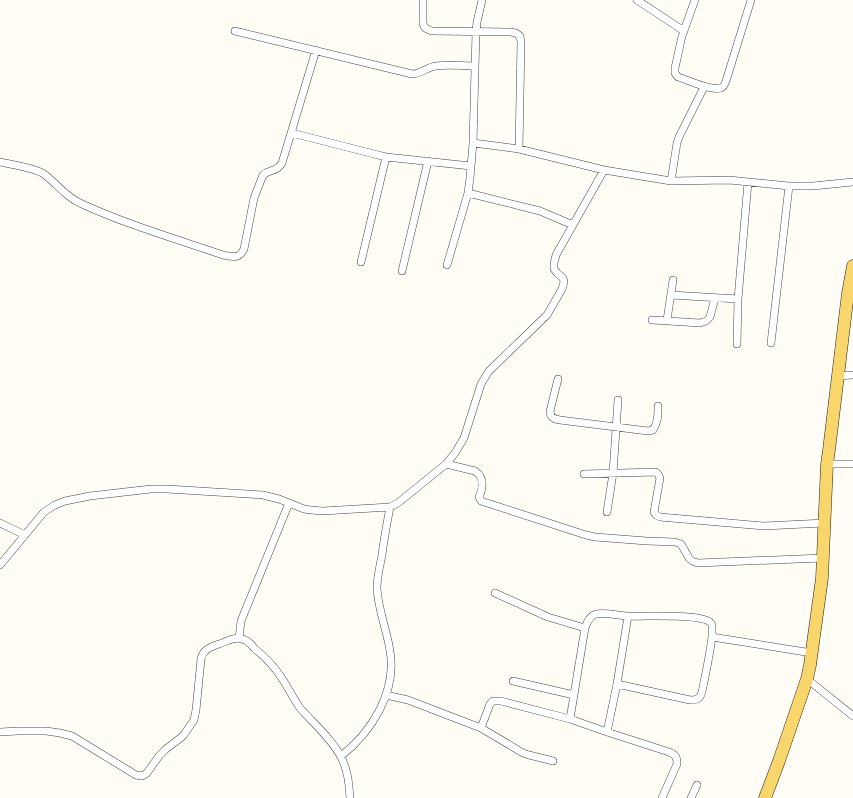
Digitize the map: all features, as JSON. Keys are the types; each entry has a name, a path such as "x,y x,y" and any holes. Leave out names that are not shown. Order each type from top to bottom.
{"main road":[{"path":"765,798 807,679 812,653 821,588 827,464 848,293 853,266"}],"street":[{"path":"423,0 423,23 427,30 511,32 520,36 521,62 519,149"},
{"path":"447,265 468,193 473,143 476,32 482,0"},
{"path":"637,0 684,31"},
{"path":"695,0 684,31 675,73 678,77 704,87 717,88 725,86 751,0"},
{"path":"235,31 412,74 417,74 426,69 438,66 475,66"},
{"path":"0,162 36,170 80,204 116,219 223,255 238,257 242,254 244,249 254,198 259,183 263,175 277,169 280,166 285,155 316,50"},
{"path":"671,181 679,137 704,87"},
{"path":"292,133 386,157 471,166"},
{"path":"473,143 519,149 604,170 671,181 729,180 788,186 813,186 853,182"},
{"path":"361,262 386,157"},
{"path":"402,271 428,161"},
{"path":"0,565 44,512 64,501 90,496 151,489 258,494 304,509 323,511 390,507 398,503 446,464 455,453 464,438 481,384 489,371 547,316 562,289 564,282 563,278 554,269 556,255 604,170"},
{"path":"737,344 738,299 748,182"},
{"path":"771,343 788,186"},
{"path":"468,193 540,211 573,225"},
{"path":"667,320 673,280"},
{"path":"671,295 738,299"},
{"path":"652,320 700,323 706,321 710,317 715,298"},
{"path":"838,376 853,375"},
{"path":"558,379 550,411 551,416 555,419 648,431 653,430 656,426 658,406"},
{"path":"607,512 613,474 618,400"},
{"path":"446,464 478,473 481,477 483,486 479,497 481,501 586,535 617,539 675,542 681,544 689,558 698,563 823,558"},
{"path":"827,464 853,464"},
{"path":"584,474 656,472 660,478 654,512 660,517 764,526 825,523"},
{"path":"239,638 241,621 289,503"},
{"path":"341,756 364,736 380,710 391,679 390,651 377,588 378,574 390,507"},
{"path":"0,523 25,535"},
{"path":"496,593 548,617 585,628"},
{"path":"570,719 585,628 591,616 596,614 605,614 628,616 682,616 705,619 713,626 702,692 700,697 696,700 617,684"},
{"path":"607,732 617,684 628,616"},
{"path":"712,637 812,653"},
{"path":"0,732 46,731 72,736 136,775 142,776 147,774 159,756 166,749 183,736 194,720 203,653 208,648 239,638 244,639 260,652 276,670 298,705 335,747 346,767 350,798"},
{"path":"807,679 853,716"},
{"path":"513,681 574,695"},
{"path":"386,695 408,700 481,728 529,755 553,761"},
{"path":"481,728 490,704 501,701 570,719 674,755 677,758 677,764 662,798"},
{"path":"691,798 697,785"}]}
